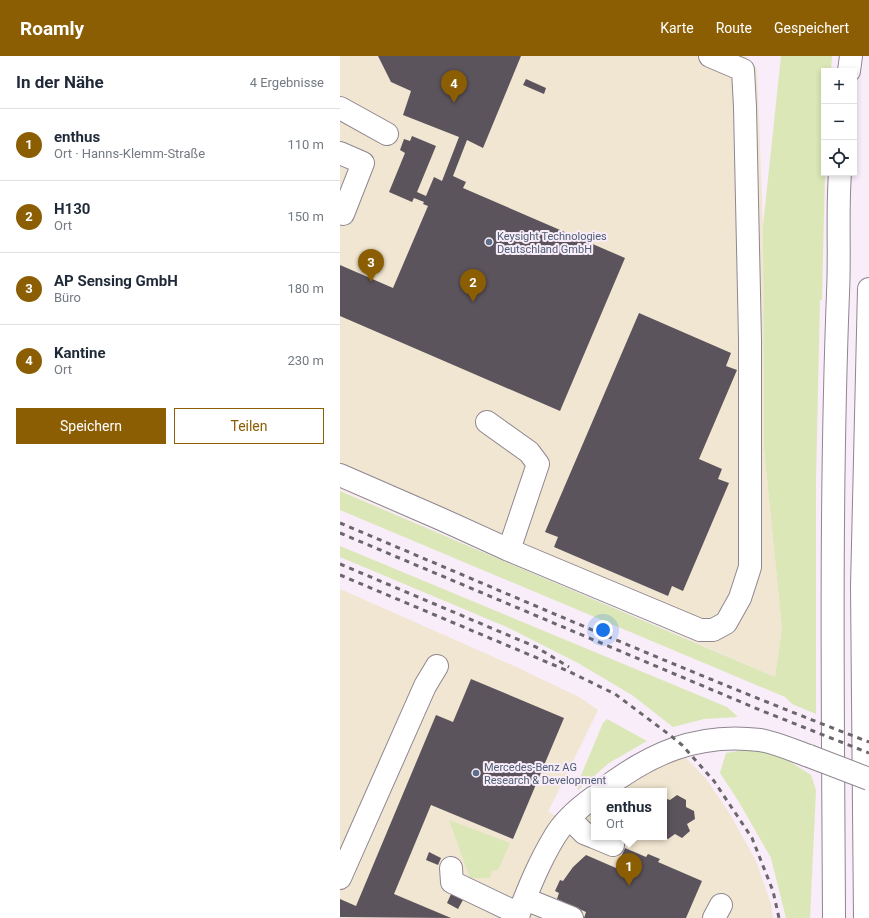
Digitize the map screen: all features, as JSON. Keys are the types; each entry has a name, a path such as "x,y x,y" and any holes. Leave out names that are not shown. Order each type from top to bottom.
{"main road":[{"path":"340,475 509,550 700,630 713,630 726,623 740,598 750,567 750,340 745,107 743,70 710,56"},
{"path":"849,68 851,56"},
{"path":"340,108 387,134"},
{"path":"340,152 363,163 347,184 343,214 340,213"},
{"path":"834,918 833,584 835,373 840,258 838,197 840,176"},
{"path":"865,918 862,586 869,289"},
{"path":"487,422 529,452 538,464 509,550"},
{"path":"340,878 425,686 437,666"},
{"path":"605,788 624,773 656,756 682,745 709,740 734,738 761,740 809,756 869,779"},
{"path":"520,910 555,836 584,804 591,799"},
{"path":"570,819 584,833 591,836"},
{"path":"451,868 452,882 520,910 572,918"}],"shaded area":[{"path":"340,56 745,56 757,68 763,226 764,448 782,628 775,677 340,489"},
{"path":"340,589 514,666 579,697 598,710 548,812 578,826 591,813 591,840 667,840 667,788 624,788 666,763 686,758 707,780 731,816 756,861 771,904 773,918 340,918"}],"green space":[{"path":"781,56 832,56 831,68 821,68 821,176 825,176 822,300 820,300 816,479 816,714 792,704 785,697 340,510 340,491 775,677 782,628 764,448 763,226"},
{"path":"340,546 727,707 738,717 704,719 673,727 632,695 578,663 509,628 340,557"},
{"path":"607,719 647,741 609,763 578,790 577,785 603,723"},
{"path":"749,749 781,756 811,775 816,790 810,918 786,918 771,858 739,802 720,773 726,753"},
{"path":"449,820 510,843 498,870 492,871 490,878 470,878"}],"building":[{"path":"378,56 521,56 483,148 467,140 453,176 466,182 463,188 625,258 560,411 340,316 340,265 393,288 428,206 423,204 424,202 414,198 412,202 389,192 405,153 400,150 404,139 410,141 412,136 436,146 417,192 426,196 434,177 442,181 459,137 403,115 411,91 391,82"},
{"path":"526,79 546,88 544,94 523,85"},
{"path":"639,313 731,353 726,366 737,370 699,459 722,469 718,479 729,483 683,591 672,586 668,596 554,547 558,537 545,532"},
{"name":"Mercedes-Benz AG Research & Development","path":"471,679 564,718 513,839 431,805 394,894 451,918 340,917 340,899 356,906 436,715 453,722"},
{"path":"677,795 686,800 686,807 694,811 695,819 687,824 690,831 682,838 675,834 667,838 667,799 670,800"},
{"path":"625,848 646,857 648,854 660,859 658,862 702,881 686,918 584,918 586,912 557,899 559,893 555,891 560,880 563,881 573,867 586,855 616,868"},
{"path":"429,852 441,858 438,865 426,860"},
{"path":"452,892 464,898 458,909 447,903"}],"railway":[{"path":"340,523 670,662 869,742"},
{"path":"340,533 760,710 869,753"},
{"path":"340,564 536,647 569,667"},
{"path":"340,575 568,671 615,694 671,736 682,745 714,781 752,838 773,891 779,918"}],"place":[{"name":"Kantine","path":"454,103"},
{"name":"Keysight Technologies Deutschland GmbH","path":"489,242"},
{"name":"AP Sensing GmbH","path":"371,282"},
{"name":"H130","path":"473,302"},
{"name":"Mercedes-Benz AG Research & Development","path":"476,773"},
{"name":"enthus","path":"629,886"}]}
